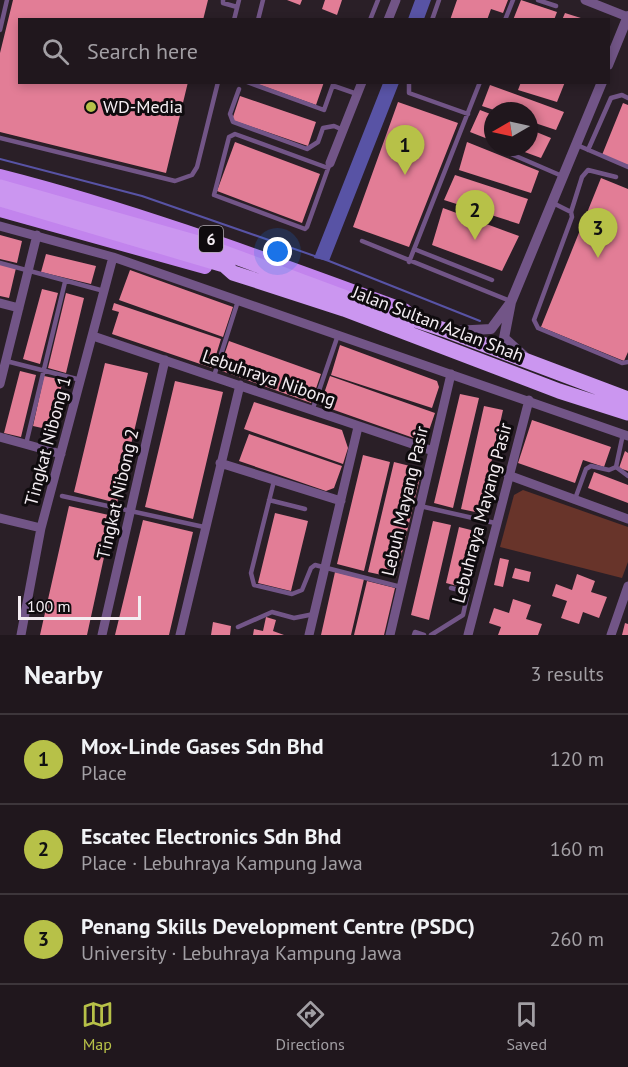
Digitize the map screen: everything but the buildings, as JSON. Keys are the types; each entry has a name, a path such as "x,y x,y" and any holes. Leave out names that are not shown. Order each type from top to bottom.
{"highway":[{"name":"Jalan Sultan Azlan Shah","path":"0,188 224,265 233,273 344,309 559,391 628,413"},
{"name":"Jalan Sultan Azlan Shah","path":"0,199 198,243 403,319 415,320 448,331 628,399"}],"main road":[{"name":"Jalan Sultan Azlan Shah","path":"0,176 82,197 210,239 404,310 415,320"},
{"name":"Jalan Sultan Azlan Shah","path":"0,210 233,273"}],"street":[{"path":"389,18 396,0"},
{"path":"585,0 628,16 610,62"},
{"path":"329,166 361,84"},
{"path":"533,363 504,338 511,302 554,203 601,84"},
{"path":"0,226 113,257 625,435"},
{"path":"0,384 37,235"},
{"name":"Tingkat Nibong 1","path":"21,635 41,528 113,257"},
{"path":"448,331 490,329 511,302"},
{"path":"0,303 20,308"},
{"name":"Lebuhraya Nibong","path":"93,336 433,451"},
{"name":"Tingkat Nibong 2","path":"102,635 165,360"},
{"name":"Lebuh Mayang Pasir","path":"390,635 451,374"},
{"path":"180,635 204,527 240,385"},
{"name":"Lebuhraya Mayang Pasir","path":"468,635 479,600 495,523 529,400"},
{"path":"309,635 358,427"},
{"path":"0,437 60,454"},
{"path":"220,463 341,501"},
{"path":"508,475 628,519"},
{"path":"0,518 41,528"},
{"path":"611,635 625,607 628,586"}],"lane":[{"path":"0,30 6,0"},
{"path":"224,0 223,3 237,7"},
{"path":"234,18 239,0"},
{"path":"258,18 263,0"},
{"path":"371,18 378,0"},
{"path":"433,18 439,0"},
{"path":"506,18 513,0"},
{"path":"538,0 556,6"},
{"path":"0,138 175,181 192,175 197,167 218,84"},
{"path":"252,84 324,110 334,84 357,94"},
{"path":"409,84 409,93 468,114"},
{"path":"409,262 479,84"},
{"path":"239,89 230,114 233,122 307,149 318,142 323,128 334,126 343,130"},
{"path":"588,150 611,98 622,95 628,98"},
{"path":"235,134 329,166 305,229 214,195 229,137 235,134"},
{"path":"577,145 628,167"},
{"path":"516,156 564,177"},
{"path":"616,177 588,170 582,177 572,217 534,320 538,328 622,363 628,362"},
{"path":"554,203 572,212"},
{"path":"362,241 511,302"},
{"path":"414,249 492,280"},
{"path":"0,263 104,291"},
{"path":"26,444 65,282"},
{"path":"214,376 238,300"},
{"path":"312,411 338,335"},
{"path":"6,361 81,380"},
{"path":"575,500 586,469 591,466 609,470 615,467 625,435"},
{"path":"615,467 628,476"},
{"path":"274,480 251,573 255,585 292,594 302,590 311,568 315,565 402,586"},
{"path":"62,496 204,527"},
{"path":"269,500 305,509"},
{"path":"420,506 495,523"},
{"path":"431,635 463,615 468,592 451,588"},
{"path":"238,627 272,612 294,618 314,614"},
{"path":"414,635 415,632 424,635"}],"shaded area":[{"path":"415,0 431,0 424,18 408,18"},
{"path":"383,84 399,84 329,261 314,258"},
{"path":"523,490 628,527 628,562 622,578 500,547 514,495"}],"waterway":[{"path":"0,159 142,196 329,261 480,321"}],"place":[{"name":"WD-Media","path":"91,107"},
{"name":"Mox-Linde Gases Sdn Bhd","path":"405,175"},
{"name":"Escatec Electronics Sdn Bhd","path":"475,240"},
{"name":"Penang Skills Development Centre (PSDC)","path":"598,258"}]}
